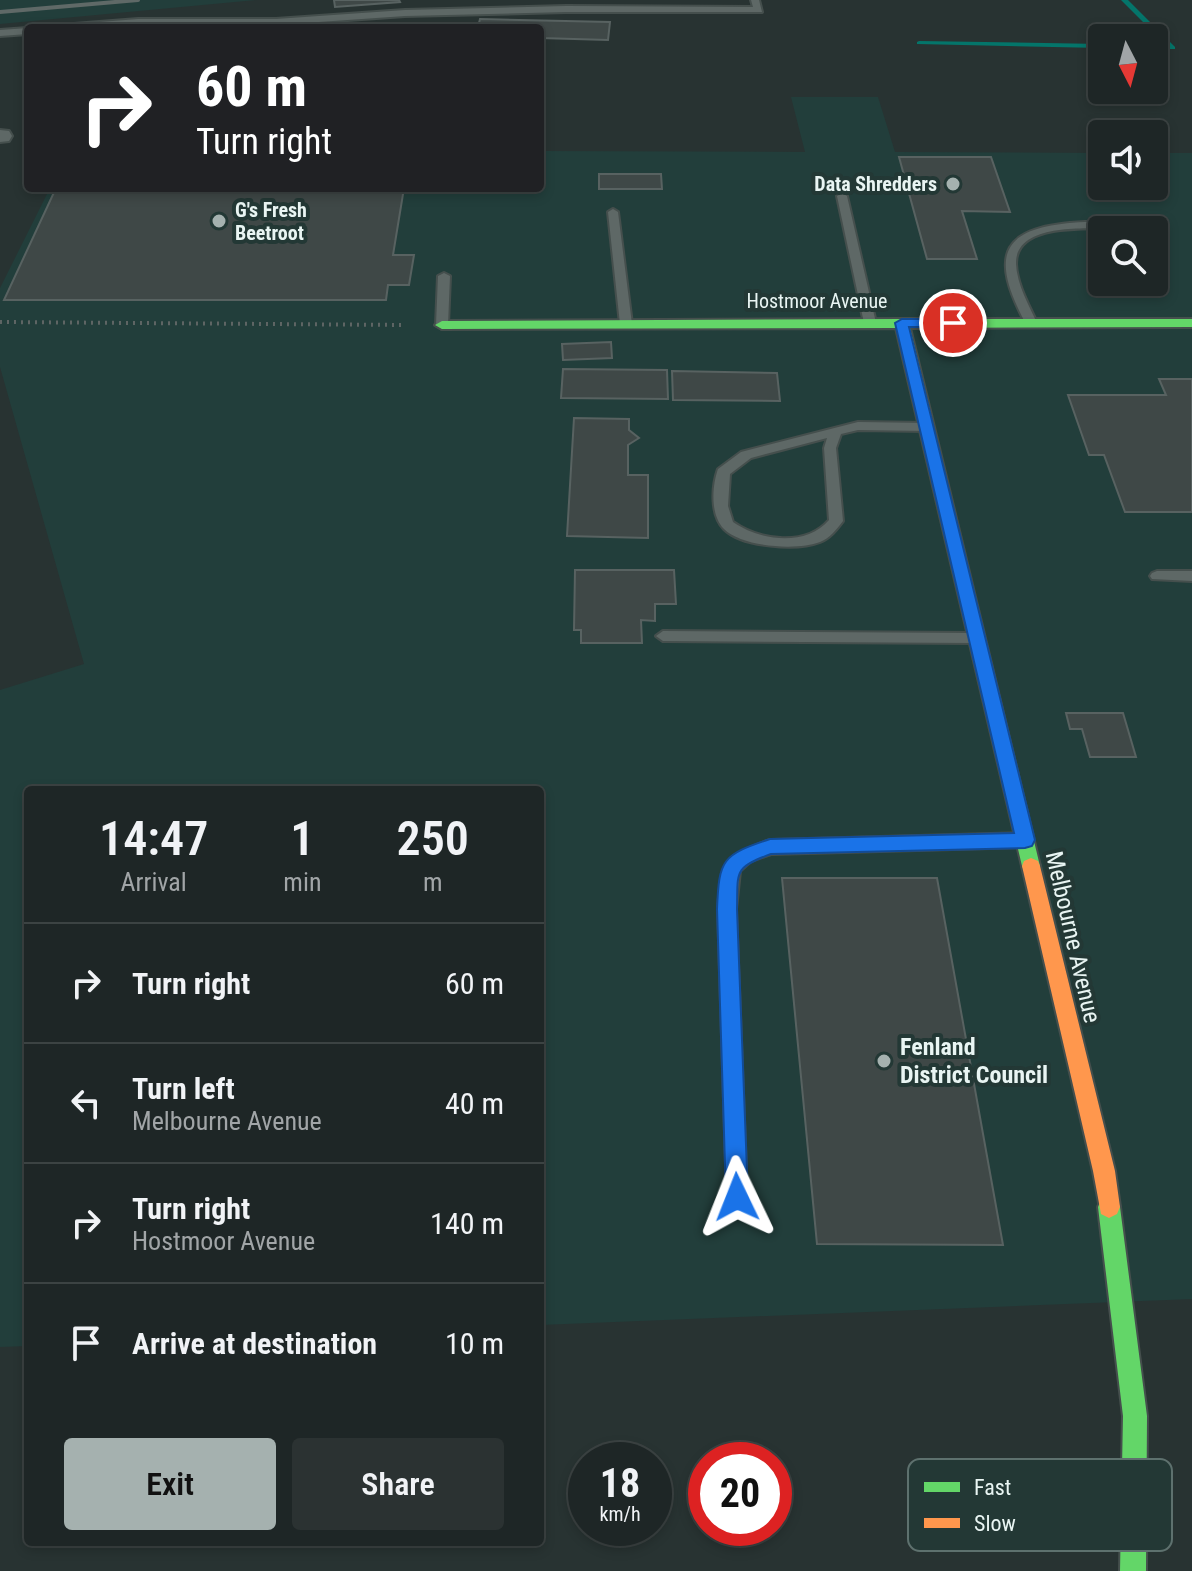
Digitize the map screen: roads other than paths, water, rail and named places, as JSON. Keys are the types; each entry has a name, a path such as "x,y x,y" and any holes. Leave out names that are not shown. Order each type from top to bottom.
{"street":[{"name":"Melbourne Avenue","path":"902,323 1104,1171 1135,1416 1134,1459"},
{"name":"Hostmoor Avenue","path":"442,325 1192,323"},
{"name":"Melbourne Avenue","path":"1133,1551 1133,1571"}],"lane":[{"path":"112,24 276,22 405,13 566,9 759,10 755,0"},
{"path":"0,33 24,31"},
{"path":"842,196 870,323"},
{"path":"613,212 626,324"},
{"path":"1031,323 1010,257 1019,240 1036,230 1088,227"},
{"path":"442,325 444,276"},
{"path":"835,432 830,448 836,521 826,534 814,540 778,543 742,534 729,525 723,516 723,472 746,455 858,426 927,427"},
{"path":"1157,576 1192,576"},
{"path":"663,636 977,638"},
{"path":"737,1197 727,909 728,874 739,858 770,847 1025,840"}],"waterway":[{"path":"1124,0 1148,24"},
{"path":"919,43 1088,46"},
{"path":"1168,43 1173,48 1168,48"}],"railway":[{"path":"0,12 138,0"}],"place":[{"name":"Data Shredders","path":"953,184"},
{"name":"G's Fresh Beetroot","path":"219,221"},
{"name":"Fenland District Council","path":"884,1061"}]}
